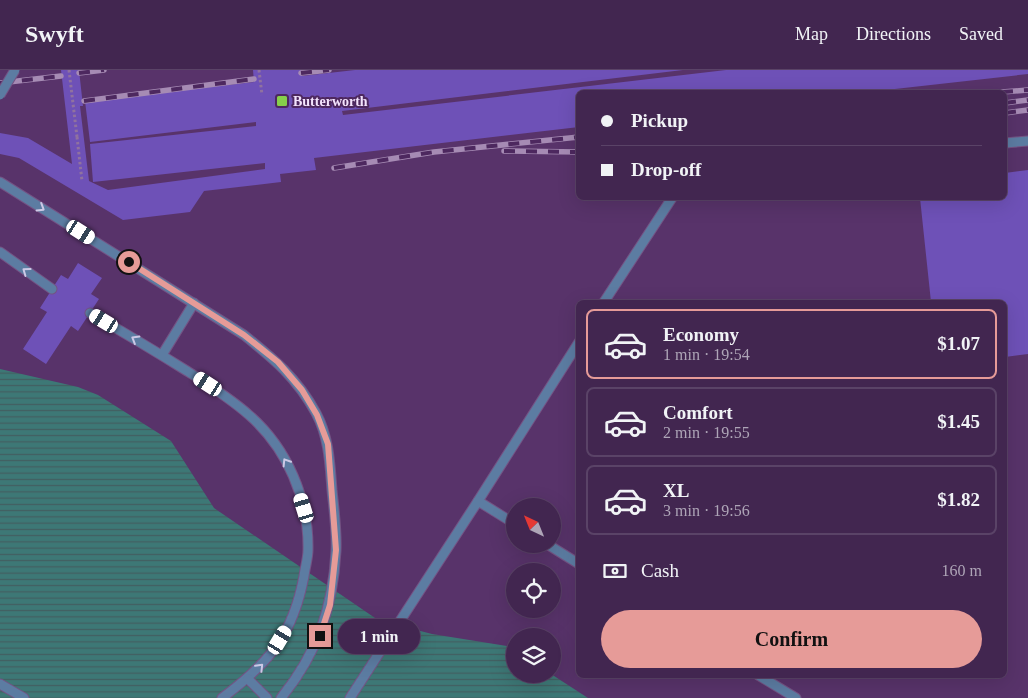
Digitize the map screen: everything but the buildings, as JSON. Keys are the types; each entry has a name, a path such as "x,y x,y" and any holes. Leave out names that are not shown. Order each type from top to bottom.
{"lane":[{"path":"0,95 15,70"},
{"path":"1007,143 1028,141"},
{"path":"0,182 244,335 278,362 302,390 317,415 328,444 334,518 336,550 330,605 320,636 297,678 281,698"},
{"path":"605,300 671,200"},
{"path":"0,252 52,289"},
{"path":"162,355 194,303"},
{"path":"90,313 162,355 223,394 250,416 275,443 294,474 304,508 308,550 302,584 288,627 272,654 248,679 222,698"},
{"path":"350,698 576,347"},
{"path":"478,501 506,518"},
{"path":"561,553 576,562"},
{"path":"763,678 796,698"},
{"path":"248,679 267,698"},
{"path":"0,684 24,698"}],"path":[{"path":"69,70 82,181"},
{"path":"259,70 262,95"}],"shaded area":[{"path":"0,369 78,387 98,395 171,441 214,508 378,620 432,634 506,646 506,683 561,683 561,680 588,698 0,698"}],"railway":[{"path":"79,73 104,70"},
{"path":"301,73 329,70"},
{"path":"0,83 61,76"},
{"path":"84,101 254,79"},
{"path":"1007,92 1028,90"},
{"path":"1007,103 1028,100"},
{"path":"1007,113 1028,110"},
{"path":"334,168 434,152 576,137"},
{"path":"504,151 576,152"}],"place":[{"name":"Butterworth","path":"282,101"}],"route":[{"path":"129,262 244,335 278,362 302,390 317,415 328,444 336,550 330,605 320,636"}]}
